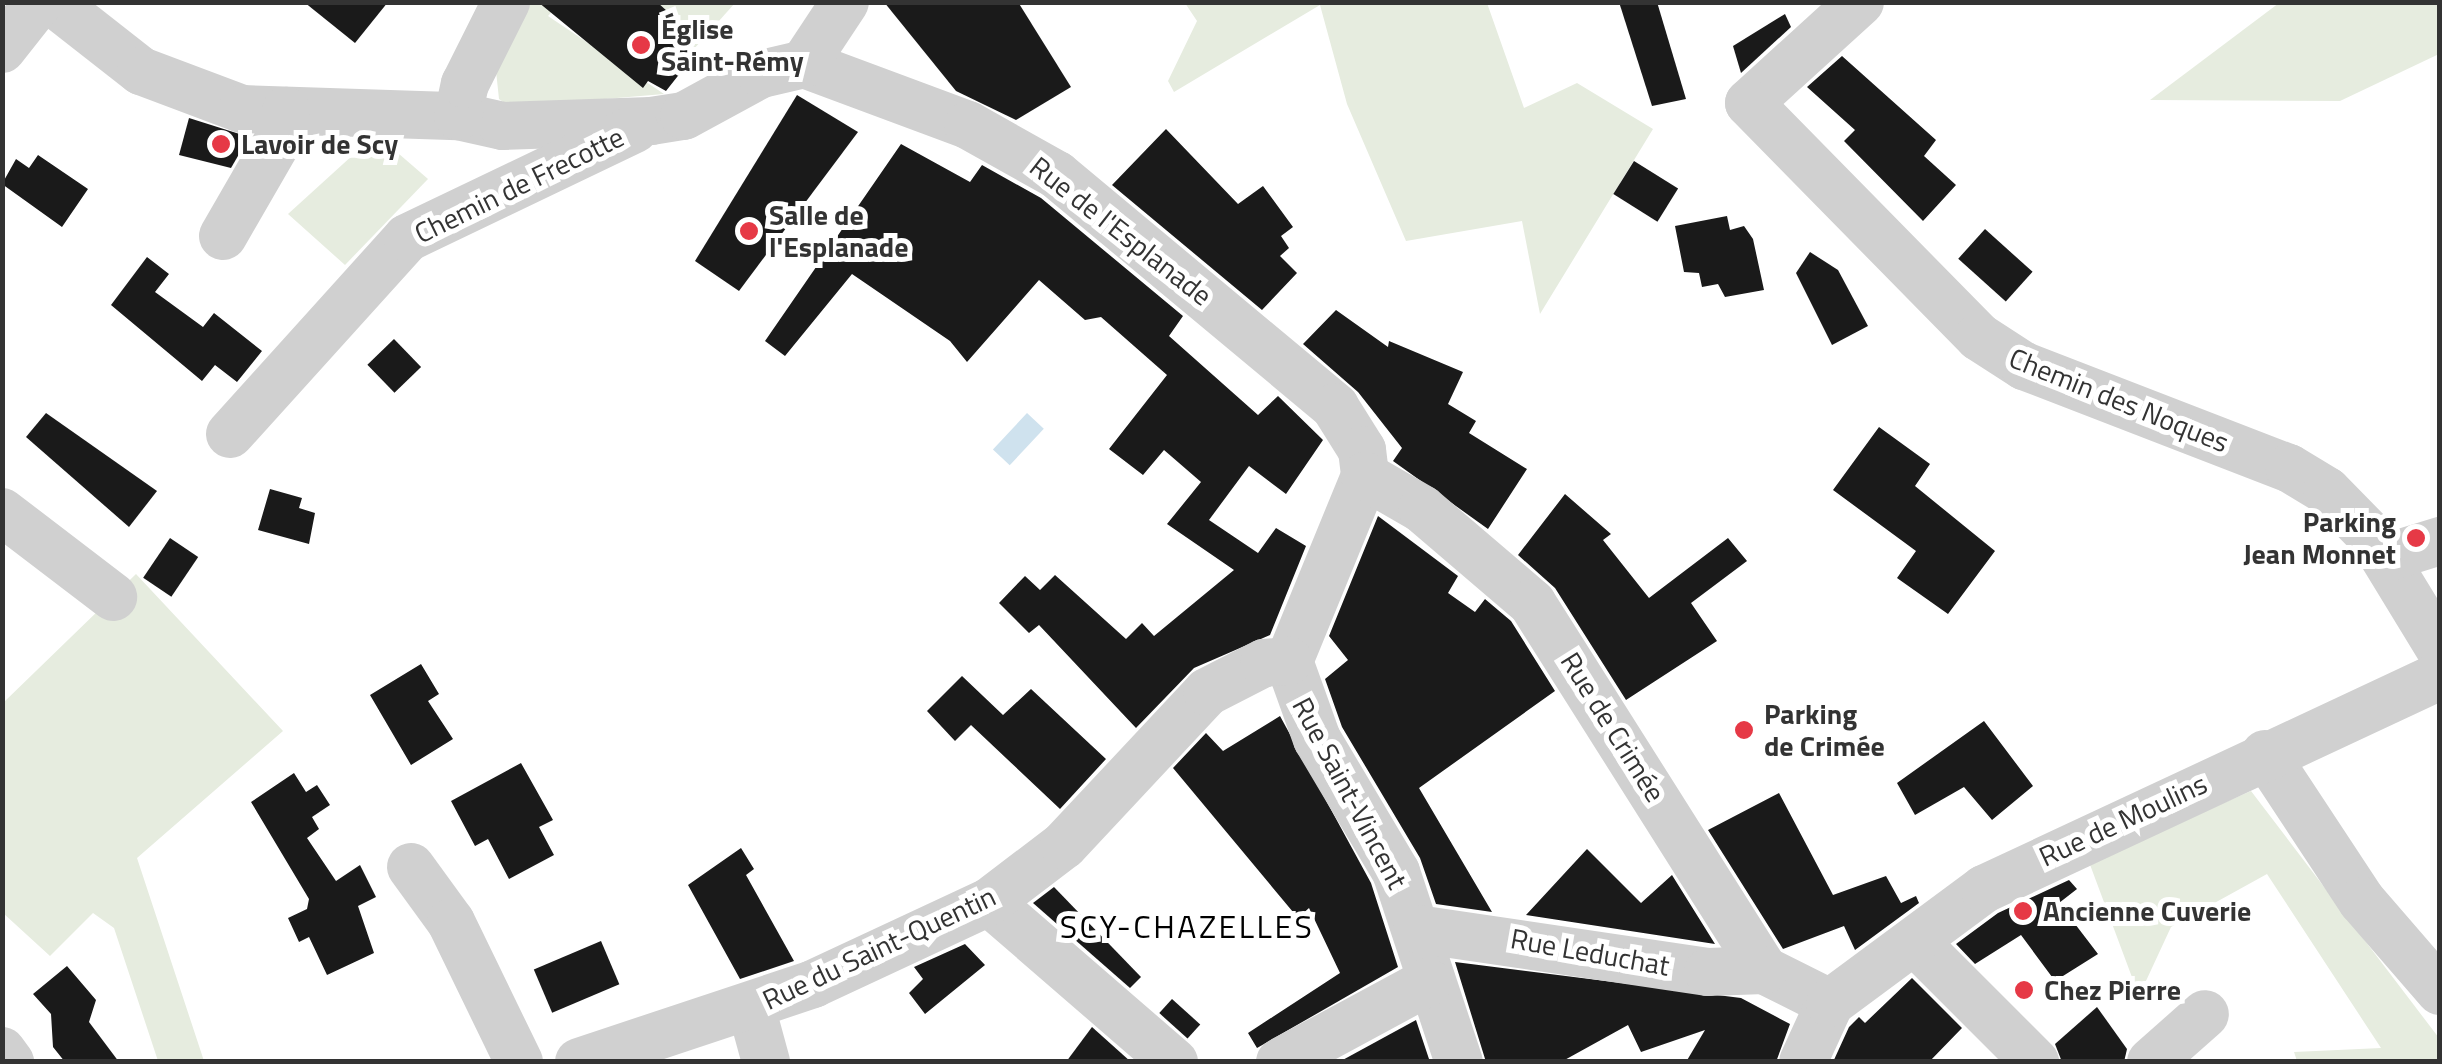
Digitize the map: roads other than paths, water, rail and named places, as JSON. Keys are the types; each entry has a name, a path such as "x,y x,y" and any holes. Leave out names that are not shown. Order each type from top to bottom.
{"street":[{"path":"5,40 39,2"},
{"path":"53,2 99,44 171,86 242,109 458,116 503,126 651,121 684,116 760,74 804,64 845,2"},
{"path":"458,116 465,84 506,2"},
{"name":"Chemin des Noques","path":"1860,2 1748,103 1979,338 2024,366 2289,468 2327,491 2385,558 2440,649"},
{"name":"Rue de l'Esplanade","path":"804,64 968,125 1057,175 1270,349 1350,427 1364,476"},
{"path":"222,236 279,139 286,111"},
{"name":"Chemin de Frecotte","path":"230,434 407,238 651,121"},
{"path":"1289,661 1364,476"},
{"name":"Rue de Crimée","path":"1364,476 1422,508 1532,604 1764,970"},
{"path":"2,512 114,596"},
{"path":"2385,558 2440,541"},
{"name":"Rue du Saint-Quentin","path":"579,1062 751,1007 989,902 1064,845 1208,692 1264,664 1289,661"},
{"name":"Rue Saint-Vincent","path":"1289,661 1317,738 1396,872 1417,929 1428,982 1459,1062"},
{"name":"Rue de Moulins","path":"1830,1003 2036,860 2440,676"},
{"path":"2265,754 2362,901 2440,991"},
{"path":"411,868 451,922 519,1062"},
{"path":"989,902 1174,1062"},
{"name":"Rue Leduchat","path":"1417,929 1708,972 1764,970"},
{"path":"1915,942 2034,1062"},
{"path":"1764,970 1830,1003 1803,1062"},
{"path":"1280,1062 1428,982"},
{"path":"751,1007 766,1062"},
{"path":"2152,1062 2205,1014"},
{"path":"2,1051 10,1062"}],"water":[{"path":"1027,413 1044,429 1010,465 993,450"}],"place":[{"name":"Église Saint-Rémy","path":"641,45"},
{"name":"Lavoir de Scy","path":"221,144"},
{"name":"Salle de l'Esplanade","path":"749,231"},
{"name":"Parking Jean Monnet","path":"2416,538"},
{"name":"Parking de Crimée","path":"1744,730"},
{"name":"Ancienne Cuverie","path":"2023,911"},
{"name":"Chez Pierre","path":"2024,990"}],"district":[{"name":"SCY-CHAZELLES","path":"1187,926"}]}
